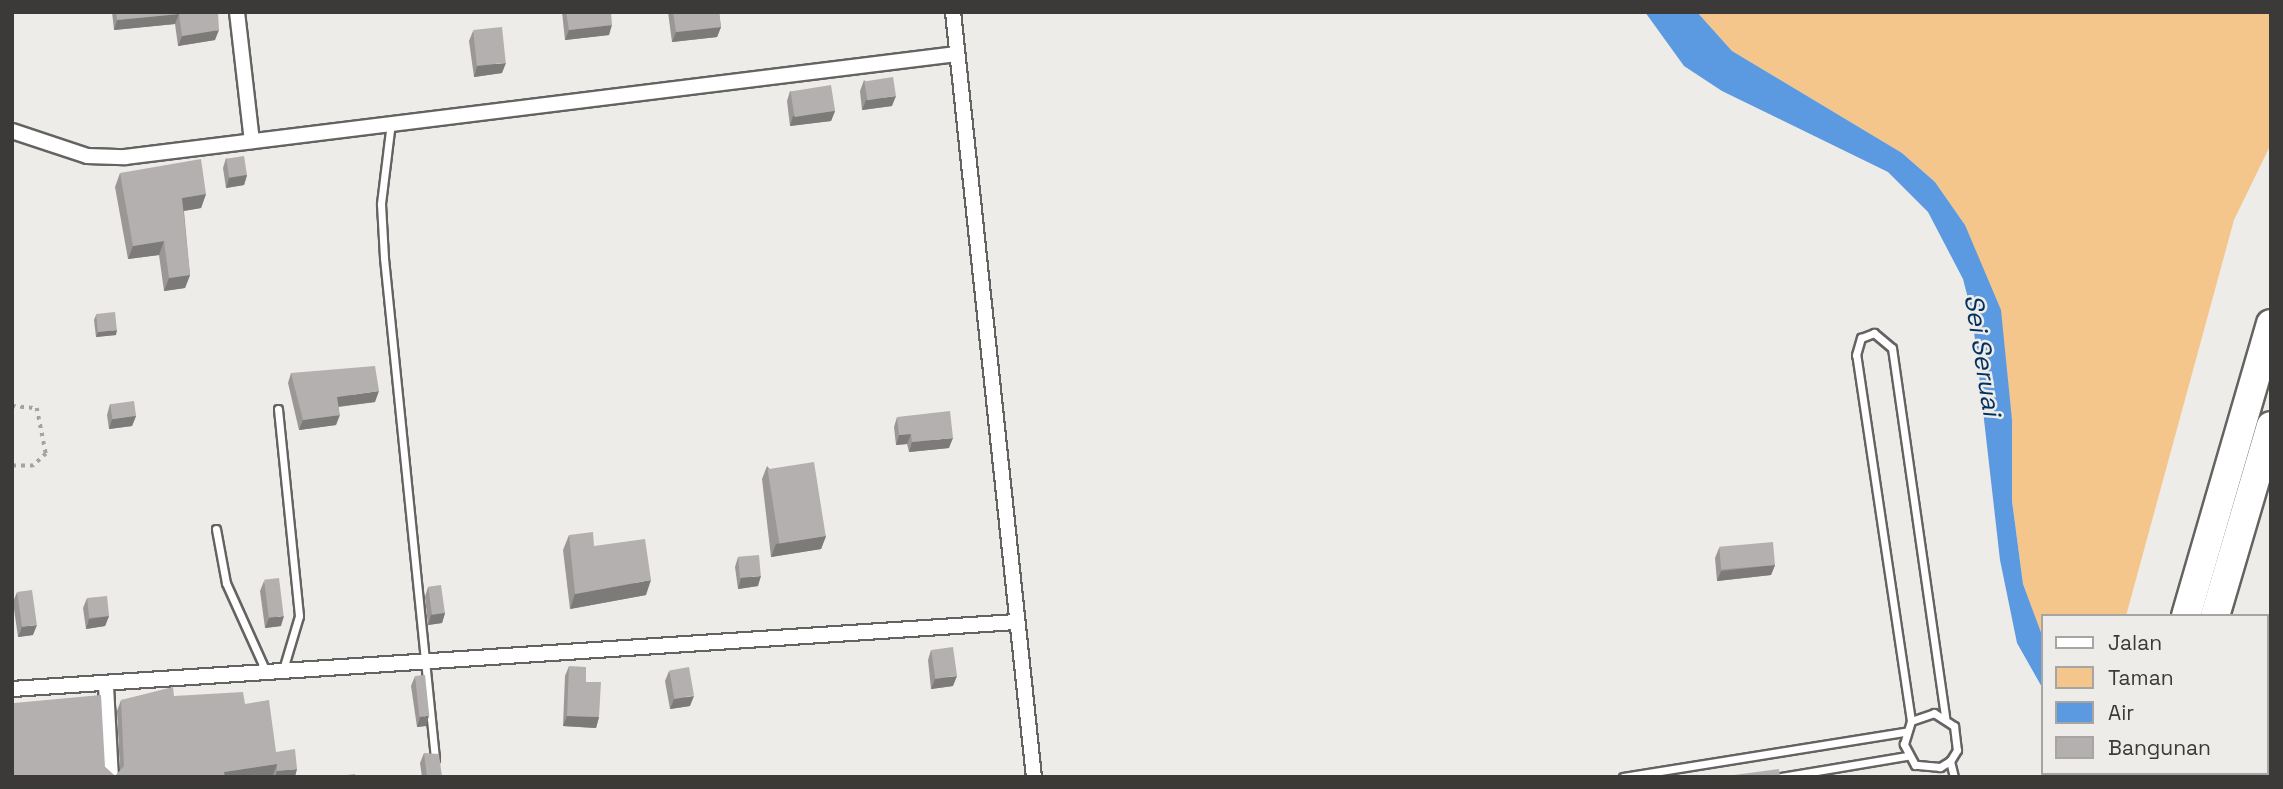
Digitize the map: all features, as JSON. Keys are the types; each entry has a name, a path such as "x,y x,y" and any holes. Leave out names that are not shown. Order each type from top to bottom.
{"highway":[{"path":"2187,614 2271,324"},
{"path":"2216,614 2271,426"}],"street":[{"path":"237,12 251,141"},
{"path":"953,12 1015,622 1034,777"},
{"path":"12,131 87,156 125,158 391,122 957,54"},
{"path":"12,689 106,686 1015,622"},
{"path":"106,686 111,777"}],"lane":[{"path":"391,122 381,204 435,758"},
{"path":"1911,721 1856,355 1860,338 1874,332 1892,348 1945,718 1958,738 1951,761 1954,777"},
{"path":"275,674 299,616 278,410"},
{"path":"216,529 226,583 275,674"},
{"path":"1918,777 1915,765 1907,756 1905,732 1911,721 1922,715 1945,718"},
{"path":"1623,777 1905,732"},
{"path":"1781,777 1907,756"},
{"path":"1915,765 1940,767 1951,761"}],"path":[{"path":"12,406 37,408 46,453 33,466 12,466"}],"green space":[{"path":"1697,12 2271,12 2271,144 2234,220 2127,614 2042,614 2041,635 2023,584 2012,501 2012,420 1965,225 1935,182 1902,153 1732,51"}],"water":[{"name":"Sei Seruai","path":"1645,12 1697,12 1732,51 1902,153 1935,182 1965,225 2001,310 2012,420 2012,501 2023,584 2042,635 2042,687 2017,643 2000,560 1972,314 1963,279 1928,212 1888,172 1722,91 1684,66"}],"building":[{"path":"116,12 218,12 219,30 182,36 179,14 117,20"},
{"path":"566,12 611,12 612,25 569,30"},
{"path":"673,12 719,12 721,27 676,32"},
{"path":"502,27 506,63 477,66 473,30"},
{"path":"893,77 896,96 867,100 864,82"},
{"path":"831,85 835,111 795,117 791,91"},
{"path":"244,156 247,175 229,178 226,159"},
{"path":"201,159 206,194 182,198 190,275 169,278 164,241 133,246 120,173"},
{"path":"115,312 117,330 98,332 96,314"},
{"path":"375,366 379,391 337,397 340,415 303,420 291,373"},
{"path":"134,401 136,416 112,419 110,404"},
{"path":"950,411 953,438 912,442 911,434 899,435 897,417"},
{"path":"814,462 826,536 779,543 768,469"},
{"path":"593,532 594,546 645,539 651,580 575,594 569,535"},
{"path":"1773,542 1775,565 1721,570 1719,547"},
{"path":"759,555 761,576 740,578 738,557"},
{"path":"279,578 284,616 269,618 264,580"},
{"path":"441,585 445,613 432,615 428,587"},
{"path":"32,590 37,625 22,627 17,592"},
{"path":"107,596 109,616 89,618 87,598"},
{"path":"953,647 957,676 935,679 931,650"},
{"path":"569,666 586,667 586,682 601,682 599,717 567,716"},
{"path":"689,667 694,696 674,699 669,670"},
{"path":"425,675 429,716 419,717 415,676"},
{"path":"173,687 174,696 243,692 245,704 269,700 276,752 295,749 297,769 277,771 277,764 224,772 225,777 12,777 12,693 14,703 101,695 105,767 115,776 124,766 121,700"},
{"path":"424,753 439,754 442,777 427,777"},
{"path":"1779,769 1780,777 1719,777"},
{"path":"355,774 355,777 338,777 338,776"}]}
